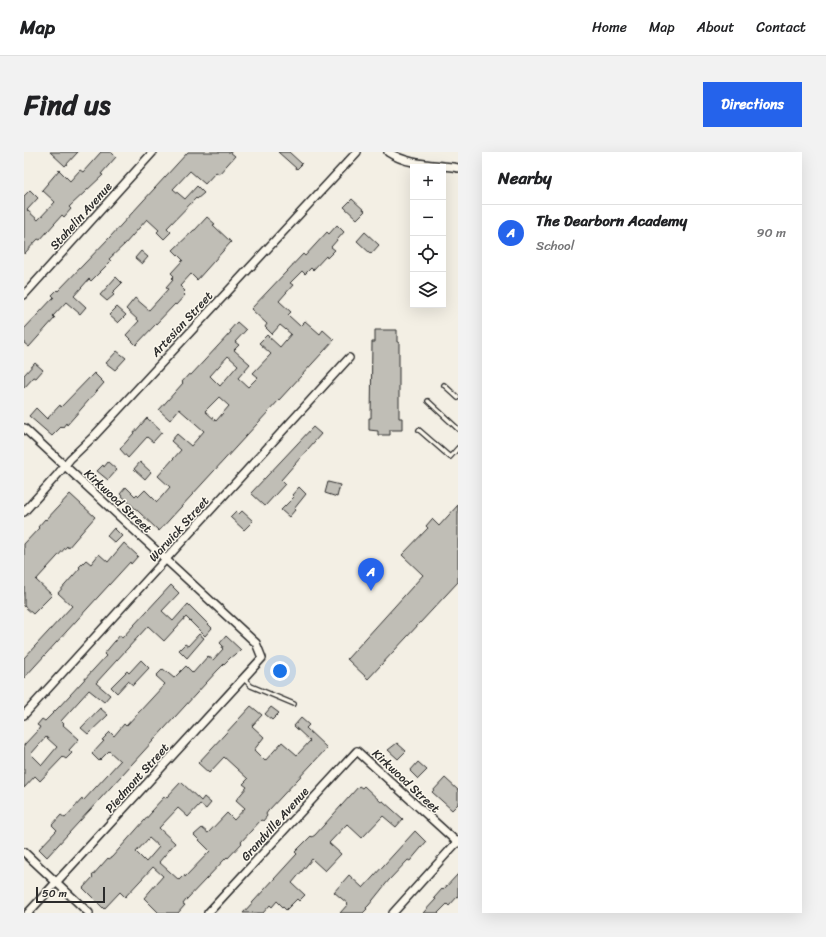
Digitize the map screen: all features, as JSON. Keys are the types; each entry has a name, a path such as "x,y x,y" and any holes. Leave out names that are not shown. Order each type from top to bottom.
{"street":[{"name":"Stahelin Avenue","path":"24,294 153,152"},
{"name":"Artesian Street","path":"24,512 70,459 93,437 357,152"},
{"path":"388,152 396,157 413,162 458,168"},
{"name":"Warwick Street","path":"24,714 349,358"},
{"name":"Kirkwood Street","path":"24,428 256,643 262,658"},
{"name":"Piedmont Street","path":"28,913 262,658"},
{"name":"Kirkwood Street","path":"357,751 458,842"},
{"name":"Grandville Avenue","path":"208,913 357,751"},
{"path":"393,913 458,842"},
{"path":"24,852 89,913"}],"lane":[{"path":"444,384 458,398"},
{"path":"428,401 458,429"},
{"path":"419,430 450,457 458,448"},
{"path":"243,678 251,686 294,704"}],"building":[{"path":"50,152 78,152 65,166"},
{"path":"101,152 111,152 116,157 101,174 103,175 69,207 71,209 64,217 62,215 40,240 38,239 24,254 24,196 30,190 38,198 27,210 38,220 55,202 42,190 59,170 70,181 80,170 83,172"},
{"path":"188,152 230,152 235,156 219,174 216,172 205,184 190,171 173,189 185,199 197,186 204,193 197,199 196,198 167,228 171,232 164,239 157,232 159,230 147,219 125,244 109,259 111,261 91,281 89,279 74,296 86,307 80,314 66,302 53,316 55,318 29,347 24,343 24,329 54,297 52,295 57,290 58,291 110,237"},
{"path":"278,152 289,152 302,164 297,169"},
{"path":"352,199 365,211 357,219 344,207"},
{"path":"207,217 215,224 213,225 231,242 197,280 191,274 180,286 185,291 183,293 185,295 136,345 126,335 139,321 126,309 135,298 149,310 168,289 166,288 173,280 171,279 174,276 171,273 183,260 173,250"},
{"path":"337,225 344,232 331,247 335,250 327,258 326,256 313,270 311,268 305,274 302,271 290,283 293,285 279,301 291,312 288,315 300,326 305,321 320,334 323,330 334,340 159,531 120,494 126,487 135,496 137,494 139,496 145,490 157,502 170,487 158,476 181,450 171,441 177,434 191,446 204,431 179,409 170,420 159,410 189,374 191,375 231,332 230,330 237,322 246,330 235,342 239,345 234,350 250,364 238,378 248,387 258,377 253,373 271,354 259,343 267,335 280,347 291,334 280,325 272,334 265,327 267,324 251,309 303,254 305,256 327,232 329,234","holes":["228,356 238,365 220,386 210,376","219,397 229,406 216,421 205,411"]},
{"path":"365,232 379,245 371,254 357,241"},
{"path":"141,251 148,257 142,264 135,258"},
{"path":"116,277 122,283 112,293 114,295 107,301 100,295"},
{"path":"117,307 126,315 118,323 109,315"},
{"path":"375,330 397,330 397,342 399,342 399,418 402,418 402,430 390,430 390,435 378,435 378,431 369,430 369,418 371,418 372,342 375,342"},
{"path":"117,351 126,358 115,370 106,363"},
{"path":"35,363 43,370 24,388 24,375"},
{"path":"94,373 104,383 67,425 66,423 52,436 29,416 36,408 47,419 60,405 61,407"},
{"path":"147,418 162,432 153,442 147,437 128,458 120,449"},
{"path":"313,427 321,434 281,480 285,484 265,506 251,493"},
{"path":"108,462 117,470 108,480 97,471 103,465 104,467"},
{"path":"140,462 151,472 145,479 134,469"},
{"path":"328,482 340,485 337,497 325,493"},
{"path":"299,487 306,494 289,517 281,510 294,497 292,495"},
{"path":"70,494 95,517 68,548 67,546 36,580 52,595 33,614 24,606 24,544 45,519 46,520"},
{"path":"458,505 458,582 368,679 347,659 423,575 402,555 428,528 426,526 432,519 439,526"},
{"path":"236,511 239,514 242,511 253,521 244,530 230,517"},
{"path":"114,528 122,536 115,543 107,536"},
{"path":"124,543 138,556 131,564 130,562 24,678 24,658 72,606 58,593 86,560 91,564 99,554 108,562"},
{"path":"171,585 179,593 162,611 173,621 188,604 212,628 205,636 186,617 164,641 148,626 96,683 110,695 104,702 89,690 61,721 64,724 63,725 79,739 69,750 72,753 66,759 63,757 40,781 35,776 24,788 24,745 40,727 37,725 42,719 45,721 58,708 106,656 104,654 120,635 122,638","holes":["46,737 57,747 42,765 31,754"]},
{"path":"199,634 204,638 187,658 179,650 185,644 188,646"},
{"path":"226,636 241,650 235,656 234,655 231,657 217,671 47,857 39,849 57,830 52,825 61,815 65,818 120,761 109,751 99,761 92,754 104,741 102,740 110,732 114,736 124,724 126,726 165,684 156,676 163,669 174,678 186,666 193,673 208,656 213,660 223,649 223,646 220,643"},
{"path":"141,660 149,668 133,685 128,681 117,693 111,687 127,671 129,673"},
{"path":"251,706 262,715 252,726 264,737 254,750 265,761 282,742 297,755 310,741 294,726 301,718 309,725 306,728 327,748 268,811 266,814 267,816 263,821 261,820 228,858 227,857 186,900 183,904 185,905 178,913 159,913 144,898 163,876 153,867 125,897 120,892 104,909 83,888 108,858 109,859 112,857 152,812 151,811 181,782 201,801 204,797 211,803 206,809 200,804 188,817 178,808 159,828 175,843 159,862 179,880 184,875 185,877 210,851 194,835 202,828 208,833 227,813 234,820 245,808 236,800 247,787 243,784 248,779 224,757 209,773 198,763","holes":["149,838 159,847 146,862 136,852"]},
{"path":"271,707 279,713 272,720 265,714"},
{"path":"100,708 108,715 88,734 81,728"},
{"path":"397,743 406,751 398,759 388,750"},
{"path":"418,762 427,770 418,779 410,771"},
{"path":"445,778 458,790 458,804 452,810 432,792"},
{"path":"359,786 362,788 364,786 381,802 383,801 403,819 396,827 383,816 362,838 347,824 329,843 341,854 325,871 312,859 292,883 305,895 299,901 297,899 286,910 277,901 272,907 270,905 263,913 243,913 297,854 295,852 311,836 312,837 315,835"},
{"path":"415,831 426,842 410,861 408,860 389,880 366,908 367,909 363,913 340,913 348,904 334,892 349,875 363,888"},
{"path":"458,874 458,896 449,906 447,904 438,913 423,913 436,899 434,898 442,889 443,890"}],"place":[{"name":"The Dearborn Academy","path":"371,591"}]}
